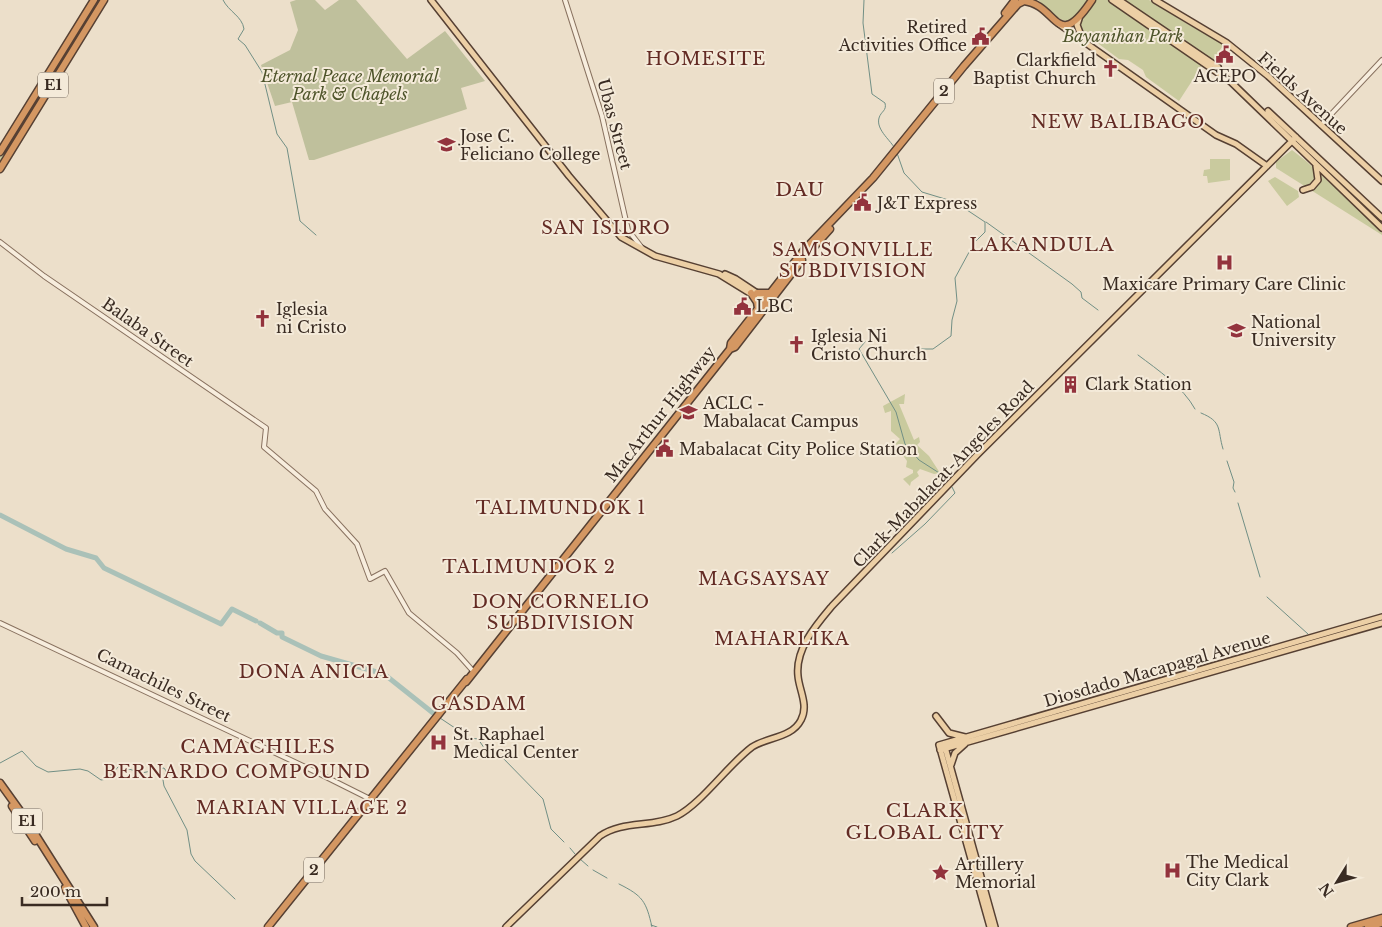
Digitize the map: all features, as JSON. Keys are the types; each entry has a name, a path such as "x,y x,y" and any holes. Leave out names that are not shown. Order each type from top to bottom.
{"highway":[{"name":"E1","path":"0,152 94,0"},
{"name":"E1","path":"0,169 104,0"},
{"name":"MacArthur Highway","path":"987,39 1015,0"},
{"path":"1057,22 1069,24 1079,19 1092,0"},
{"name":"MacArthur Highway","path":"268,927 466,682 730,349 735,347 804,250 847,206 901,144 987,39 1020,2 1033,2 1057,22"},
{"path":"754,293 767,300"},
{"path":"754,293 758,308"},
{"name":"MacArthur Highway","path":"730,349 731,343 758,308 767,300"},
{"name":"MacArthur Highway","path":"466,682 473,670 501,638"},
{"name":"E1","path":"0,783 52,859 94,927"},
{"name":"E1","path":"0,790 87,927"},
{"path":"52,859 98,927"},
{"path":"1352,927 1382,918"},
{"path":"1368,927 1382,923"}],"main road":[{"path":"431,0 607,223 621,237 645,252 663,259 719,274 767,300"},
{"path":"1112,0 1221,74 1266,114 1301,151 1382,228"},
{"path":"1119,0 1223,71 1382,219"},
{"name":"Fields Avenue","path":"1155,0 1227,43 1268,76 1382,181"},
{"path":"1079,19 1078,30 1085,42"},
{"path":"1057,22 1219,137 1236,144 1267,166"},
{"path":"1283,133 1285,148 1293,147 1301,151"},
{"name":"Clark-Mabalacat-Angeles Road","path":"506,927 600,836 616,828 649,825 678,815 754,746 786,733 796,726 803,712 804,701 798,678 798,661 812,630 832,606 978,454 1296,137"},
{"path":"1303,190 1312,187 1318,180 1316,165"},
{"path":"1373,219 1372,216 1374,214 1382,219"},
{"name":"Diosdado Macapagal Avenue","path":"942,747 1382,618"},
{"name":"Diosdado Macapagal Avenue","path":"1254,657 1382,623"},
{"path":"936,716 949,733 967,740 955,753 950,768"},
{"path":"942,747 950,768 995,927"},
{"path":"942,747 990,927"}],"street":[{"name":"Ubas Street","path":"565,0 602,116 628,230 645,252"},
{"path":"1320,125 1382,60"},
{"name":"Balaba Street","path":"0,242 44,276 264,426 267,432 264,447 311,486 319,496 325,509 356,544 370,579 383,571 387,573 409,613 459,654 473,670"},
{"name":"Camachiles Street","path":"0,623 318,772 370,800"}],"green space":[{"path":"96,0 102,0 0,167 0,157"},
{"name":"Eternal Peace Memorial Park & Chapels","path":"296,0 315,0 325,10 339,0 356,0 407,59 445,31 485,81 461,88 467,109 314,160 309,160 292,102 275,106 261,65 290,50 298,30 290,2"},
{"path":"1038,0 1089,0 1074,21 1069,21 1054,15"},
{"name":"Bayanihan Park","path":"1096,0 1108,0 1203,64 1179,101 1146,77 1143,70 1128,60 1119,59 1080,30 1079,24"},
{"path":"1120,0 1149,0 1224,44 1212,62"},
{"path":"1292,150 1382,231 1382,235 1276,168 1276,162"},
{"path":"1210,159 1230,159 1230,180 1208,183 1207,176 1203,176 1204,170 1210,169"},
{"path":"1275,177 1298,191 1299,197 1287,206 1268,181"},
{"path":"905,394 904,404 899,404 914,440 919,437 920,442 917,445 929,456 940,473 934,474 920,469 917,472 919,476 911,482 910,486 903,479 913,473 913,470 906,467 907,461 899,450 900,444 894,445 900,439 891,431 891,411 885,413 883,406"}],"waterway":[{"path":"223,0 241,21 244,29 238,39 245,45 262,72 277,134 287,148 300,221 316,235"},
{"path":"864,0 863,23 872,94 885,103 885,108 879,118 879,126 894,147"},
{"path":"897,153 904,173 922,192 955,202 985,222 985,232 974,243 955,278 957,301 952,320 951,336 933,349 919,349"},
{"path":"986,222 1072,284 1081,292 1082,298 1098,310"},
{"path":"865,342 859,349 896,412 905,444 919,460 947,478"},
{"path":"1138,355 1177,386 1195,409"},
{"path":"1201,413 1216,423 1223,449"},
{"path":"1227,461 1234,482 1233,488 1235,492"},
{"path":"892,553 925,524 955,493 952,487"},
{"path":"1238,503 1260,577"},
{"path":"0,515 66,549 96,558 104,568 221,624 232,609 256,621"},
{"path":"1267,597 1308,634"},
{"path":"260,623 277,633 282,633 282,637 321,656 384,674 433,713"},
{"path":"440,718 470,738 478,739 487,752 500,755 543,799 551,829 564,842"},
{"path":"0,763 22,751 36,766 48,772 80,769 88,771 101,780 107,779 119,766 142,773 164,768 166,771 163,780 164,786 187,830 191,854 195,861 235,899"},
{"path":"570,848 575,854"},
{"path":"580,859 588,866"},
{"path":"593,870 607,878"},
{"path":"619,884 642,900 648,911 652,927"},
{"path":"651,925 657,927"}],"place":[{"name":"Retired Activities Office","path":"981,36"},
{"name":"ACEPO","path":"1225,55"},
{"name":"Clarkfield Baptist Church","path":"1110,69"},
{"name":"Jose C. Feliciano College","path":"446,145"},
{"name":"J&T Express","path":"863,203"},
{"name":"Maxicare Primary Care Clinic","path":"1224,262"},
{"name":"LBC","path":"742,306"},
{"name":"Iglesia ni Cristo","path":"262,318"},
{"name":"National University","path":"1237,331"},
{"name":"Iglesia Ni Cristo Church","path":"797,345"},
{"name":"Clark Station","path":"1071,384"},
{"name":"ACLC - Mabalacat Campus","path":"689,412"},
{"name":"Mabalacat City Police Station","path":"665,449"},
{"name":"St. Raphael Medical Center","path":"439,743"},
{"name":"The Medical City Clark","path":"1172,871"},
{"name":"Artillery Memorial","path":"941,873"}],"district":[{"name":"HOMESITE","path":"706,59"},
{"name":"NEW BALIBAGO","path":"1118,122"},
{"name":"DAU","path":"800,189"},
{"name":"SAN ISIDRO","path":"606,228"},
{"name":"LAKANDULA","path":"1042,244"},
{"name":"SAMSONVILLE SUBDIVISION","path":"853,260"},
{"name":"TALIMUNDOK 1","path":"561,508"},
{"name":"TALIMUNDOK 2","path":"529,567"},
{"name":"MAGSAYSAY","path":"764,579"},
{"name":"DON CORNELIO SUBDIVISION","path":"561,612"},
{"name":"MAHARLIKA","path":"782,639"},
{"name":"DONA ANICIA","path":"314,672"},
{"name":"GASDAM","path":"479,704"},
{"name":"CAMACHILES","path":"258,746"},
{"name":"BERNARDO COMPOUND","path":"237,772"},
{"name":"MARIAN VILLAGE 2","path":"302,808"},
{"name":"CLARK GLOBAL CITY","path":"925,821"}]}
